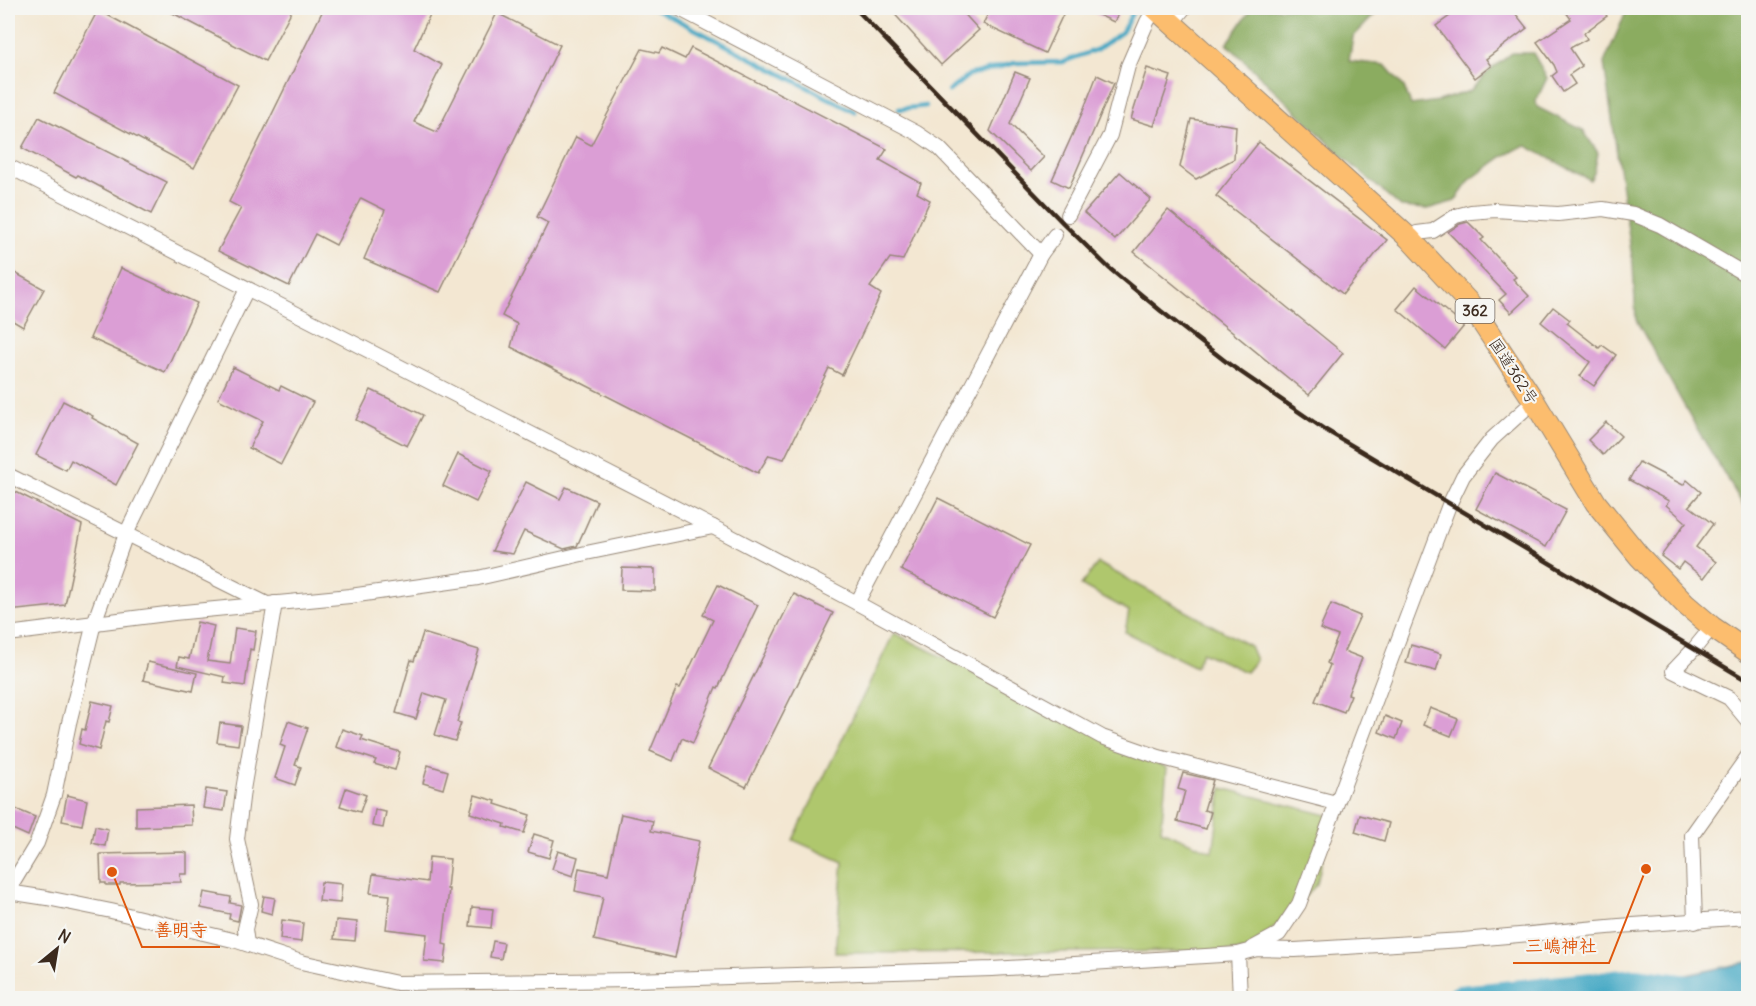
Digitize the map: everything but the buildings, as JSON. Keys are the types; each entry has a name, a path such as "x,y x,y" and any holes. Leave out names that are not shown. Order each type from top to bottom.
{"highway":[{"name":"国道362号","path":"1155,8 1178,16 1409,237 1470,304 1534,401 1596,503 1639,556 1685,604 1712,627 1749,652"}],"street":[{"path":"678,8 917,133 939,148 1041,254"},
{"path":"1068,215 1110,135 1128,66 1155,8"},
{"path":"8,166 857,603 1102,737 1159,757 1336,803"},
{"path":"1409,237 1417,233 1433,231 1456,216 1471,212 1495,210 1558,214 1603,209 1633,214 1660,225 1749,276"},
{"path":"857,603 1041,254 1055,235"},
{"path":"247,289 126,534 94,623 54,795 37,843 8,892 111,911 247,944 301,962 397,983 633,980 992,969 1238,954 1257,949 1295,950 1463,940 1749,917"},
{"path":"1238,954 1279,934 1299,904 1454,495 1463,476 1492,439 1534,401"},
{"path":"8,475 271,604"},
{"path":"8,634 174,613 350,596 478,578 586,553 713,528"},
{"path":"247,944 245,928 251,904 237,839 271,604"},
{"path":"1712,627 1673,671 1729,698 1749,721"},
{"path":"1695,922 1692,835 1749,756"},
{"path":"1238,954 1240,999"}],"green space":[{"path":"1252,8 1381,8 1353,37 1349,61 1385,65 1404,87 1411,105 1438,101 1470,91 1489,71 1512,53 1533,53 1547,78 1536,101 1537,107 1583,130 1598,153 1594,173 1590,180 1525,145 1502,157 1470,180 1455,201 1427,209 1401,207 1343,157 1227,44"},
{"path":"1624,8 1748,8 1748,513 1636,320 1633,265 1604,63 1626,12"},
{"path":"1098,563 1250,646 1256,660 1246,672 1202,652 1196,667 1125,632 1129,611 1081,585"},
{"path":"894,633 1167,768 1161,830 1213,852 1222,788 1331,816 1317,884 1280,923 1245,951 835,953 843,862 793,840"}],"water":[{"path":"1748,962 1748,998 1645,998 1635,986"}],"waterway":[{"path":"654,8 855,112"},
{"path":"949,91 969,75 1015,63 1063,62 1098,49 1122,32 1135,8"},
{"path":"899,109 926,106"},
{"path":"1460,998 1635,981 1748,996"}],"railway":[{"path":"855,8 1109,268 1229,364 1324,429 1748,681"}],"place":[{"name":"三嶋神社","path":"1646,869"},
{"name":"善明寺","path":"112,872"}]}
